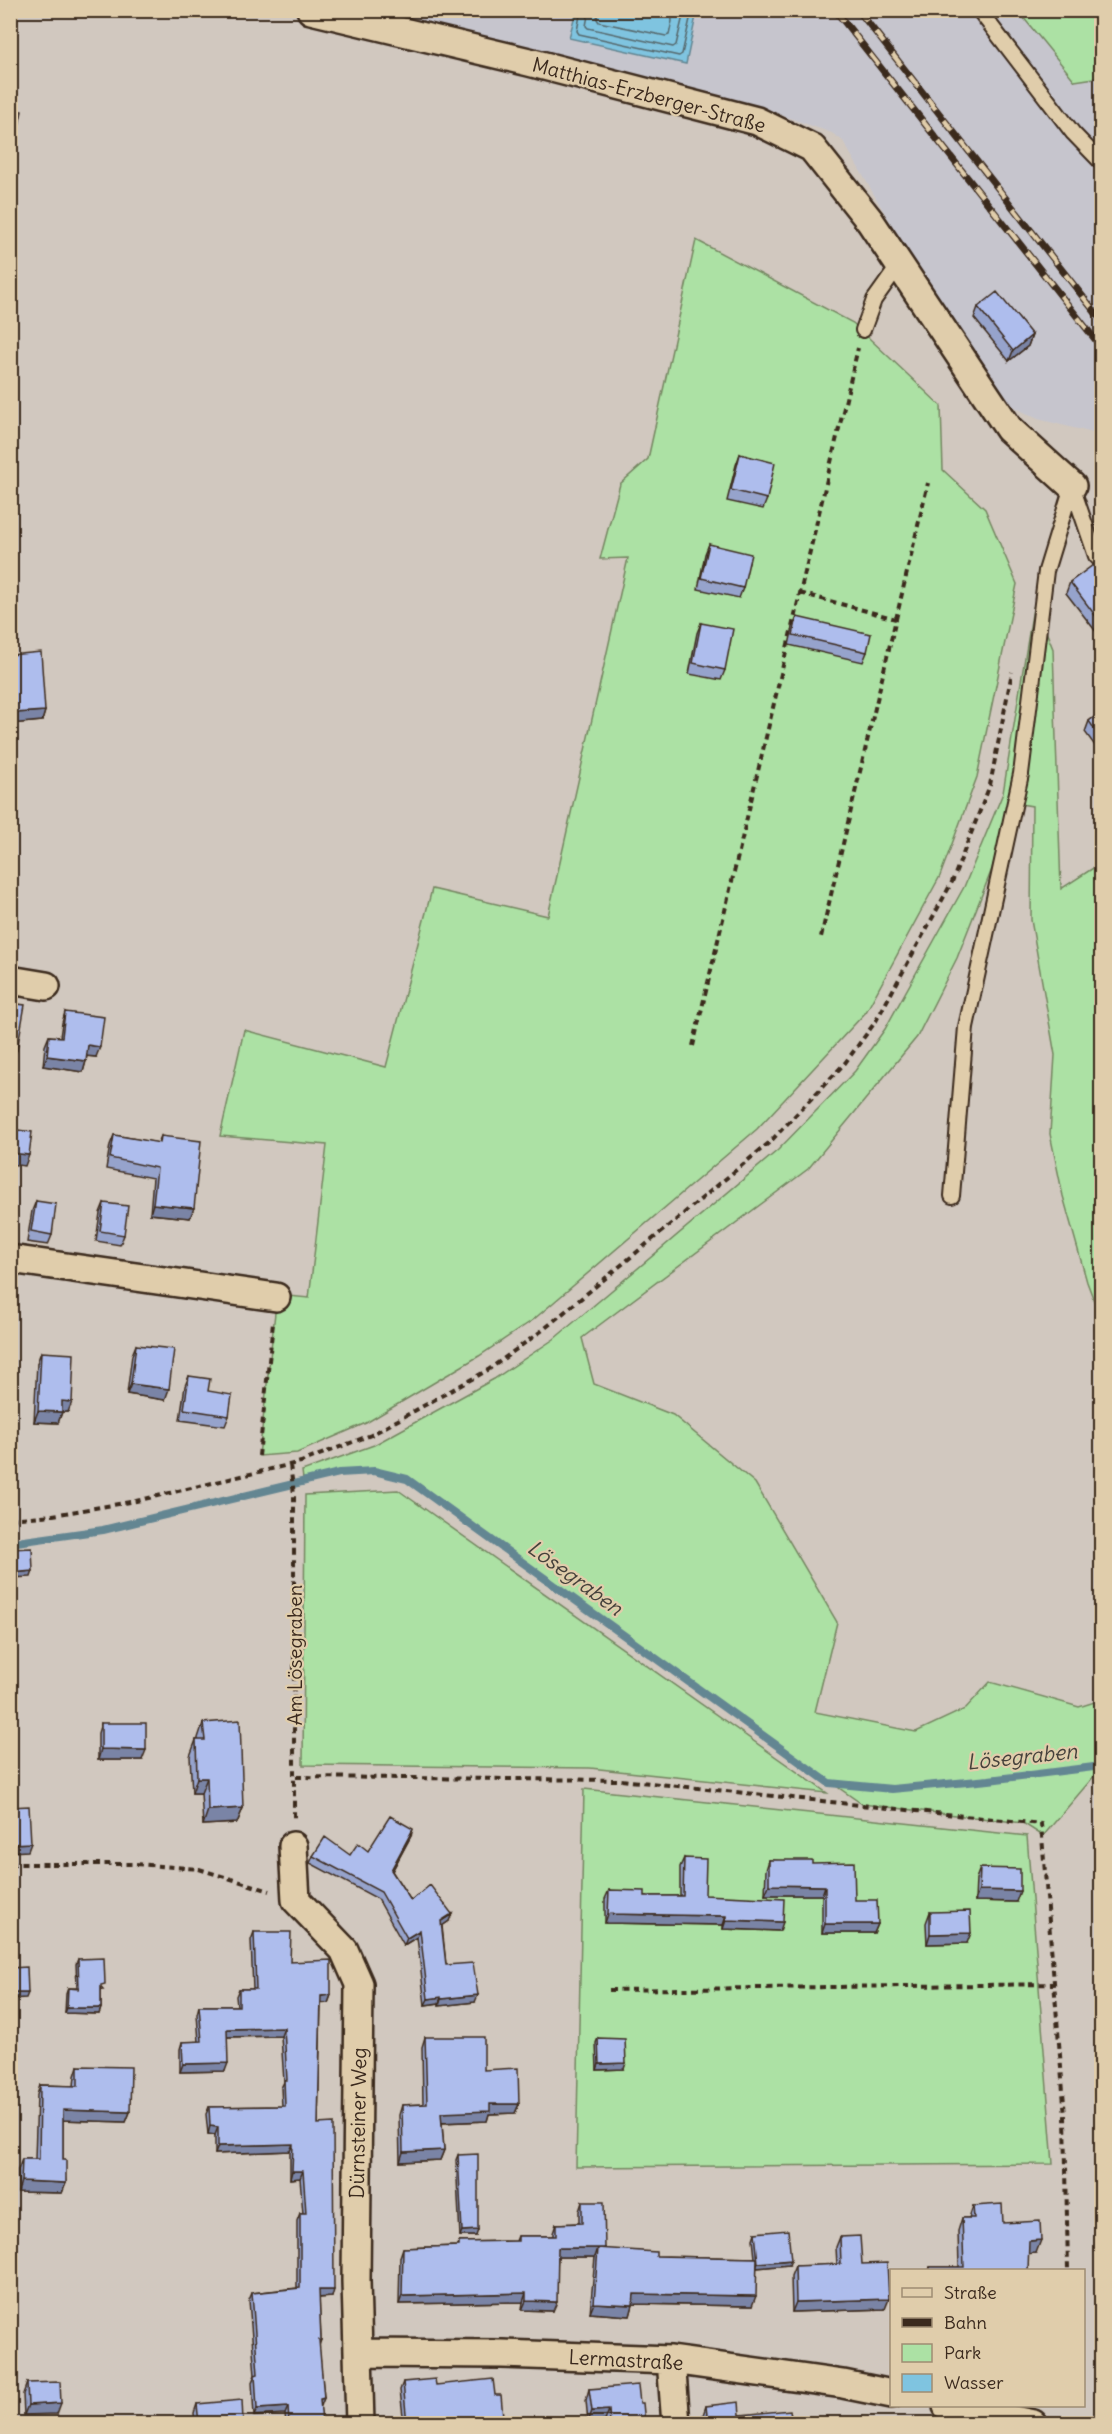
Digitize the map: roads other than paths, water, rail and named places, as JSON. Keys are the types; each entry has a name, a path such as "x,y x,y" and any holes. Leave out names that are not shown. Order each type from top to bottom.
{"street":[{"name":"Matthias-Erzberger-Straße","path":"311,10 529,62 758,121 812,148 870,221 1009,429 1072,486"},
{"path":"10,980 46,986"},
{"path":"10,1259 211,1277 276,1297"},
{"name":"Dürnsteiner Weg","path":"293,1846 296,1900 344,1950 359,1984 356,2205 360,2424"},
{"name":"Lermastraße","path":"358,2354 670,2360 843,2384 890,2394"},
{"path":"670,2360 676,2424"},
{"path":"952,2407 1033,2423"}],"lane":[{"path":"979,10 1073,133 1101,164"},
{"path":"863,330 874,300 899,265"},
{"path":"1072,486 1096,556 1101,562"},
{"path":"952,1196 966,1027 1021,774 1046,571 1072,486"}],"water":[{"path":"691,10 696,16 686,64 569,38 576,11"}],"waterway":[{"name":"Lösegraben","path":"10,1543 103,1530 339,1473 374,1471 407,1479 829,1783 892,1789 1102,1766"}],"railway":[{"path":"835,10 1102,348"},
{"path":"858,10 1102,321"}]}
